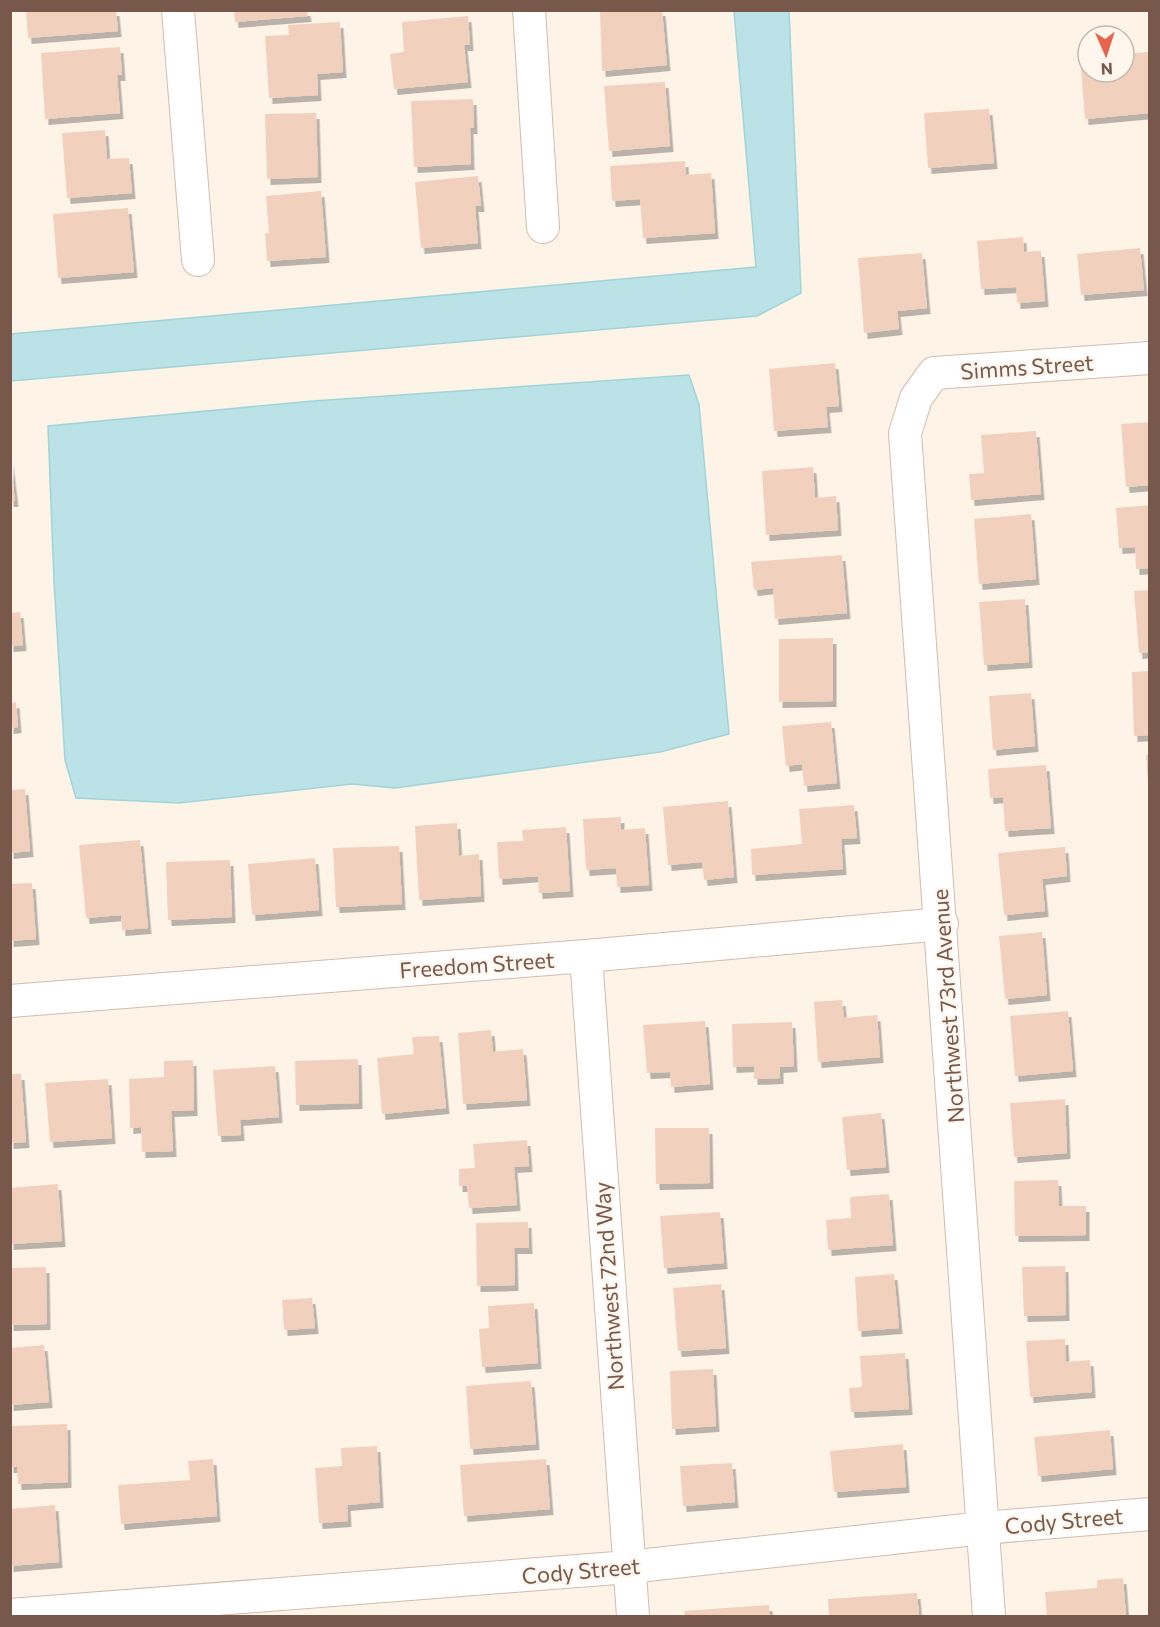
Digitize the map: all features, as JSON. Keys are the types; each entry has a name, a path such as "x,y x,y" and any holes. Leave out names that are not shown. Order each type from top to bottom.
{"street":[{"path":"178,10 198,260"},
{"path":"529,10 543,226"},
{"name":"Simms Street","path":"916,398 934,373 1149,358"},
{"name":"Northwest 73rd Avenue","path":"916,398 905,433 942,924 989,1617"},
{"name":"Freedom Street","path":"10,1001 586,956 942,924"},
{"name":"Northwest 72nd Way","path":"586,956 633,1617"},
{"name":"Cody Street","path":"10,1615 272,1606 983,1528 1149,1514"}],"water":[{"path":"734,11 789,11 801,293 757,316 11,381 11,334 756,267"},
{"path":"689,375 699,405 729,734 660,752 395,788 352,784 179,803 76,798 65,760 54,581 48,426 313,401"}],"building":[{"path":"26,10 116,10 118,31 28,38"},
{"path":"234,10 307,10 308,16 235,22"},
{"path":"600,10 662,10 667,65 602,71"},
{"path":"468,16 470,45 464,45 468,82 394,89 390,54 404,52 402,22"},
{"path":"340,22 343,72 317,74 318,95 269,98 265,36 289,35 288,25"},
{"path":"120,47 122,75 117,75 120,113 45,119 41,53"},
{"path":"1148,52 1150,113 1085,119 1082,84 1136,84 1136,53"},
{"path":"665,82 670,146 609,151 604,86"},
{"path":"473,99 474,128 470,128 471,164 414,167 411,101"},
{"path":"989,109 994,163 928,168 924,113"},
{"path":"316,113 318,177 267,179 265,114"},
{"path":"105,130 107,159 129,158 132,193 67,198 62,133"},
{"path":"685,161 686,175 711,173 715,233 643,238 640,199 612,201 610,166"},
{"path":"478,176 481,206 475,206 478,243 421,248 415,182"},
{"path":"321,191 326,257 267,261 265,233 269,233 266,196"},
{"path":"128,208 134,272 58,278 53,214"},
{"path":"1023,237 1024,252 1041,251 1045,301 1017,303 1016,287 981,289 977,241"},
{"path":"1140,248 1144,290 1081,295 1077,254"},
{"path":"922,253 927,308 897,311 899,329 864,333 858,258"},
{"path":"835,363 839,406 826,407 828,427 774,431 769,369"},
{"path":"1150,422 1150,485 1126,487 1121,424"},
{"path":"1036,431 1041,494 971,500 969,474 984,473 981,435"},
{"path":"10,459 15,501 10,501"},
{"path":"813,467 815,498 836,496 838,530 766,535 762,471"},
{"path":"1150,505 1150,568 1136,569 1135,547 1119,548 1116,508"},
{"path":"1031,514 1036,579 979,584 974,519"},
{"path":"842,555 847,613 775,619 773,588 754,590 751,562"},
{"path":"1150,590 1150,652 1139,653 1134,591"},
{"path":"1025,599 1029,662 984,665 979,602"},
{"path":"20,612 23,645 10,646 10,613"},
{"path":"833,638 833,701 779,702 779,639"},
{"path":"1150,671 1150,735 1134,736 1132,672"},
{"path":"1031,693 1035,746 993,750 989,696"},
{"path":"16,702 18,727 10,728 10,703"},
{"path":"831,722 837,783 804,786 802,764 786,766 782,726"},
{"path":"1150,754 1150,782 1148,782 1146,755"},
{"path":"1046,765 1051,828 1005,831 1003,797 990,798 988,769"},
{"path":"25,789 30,851 10,853 10,790"},
{"path":"728,801 734,877 704,880 702,862 668,865 663,807"},
{"path":"854,805 857,838 841,839 843,869 752,875 751,849 802,844 799,809"},
{"path":"621,817 621,830 645,828 649,885 617,887 616,868 586,870 583,819"},
{"path":"457,823 459,856 479,854 481,896 419,900 415,826"},
{"path":"566,827 570,891 539,893 538,876 499,879 497,842 523,841 522,830"},
{"path":"140,840 148,928 122,930 121,915 86,918 79,845"},
{"path":"399,846 402,904 336,907 333,848"},
{"path":"1065,847 1067,876 1042,879 1045,911 1004,915 998,853"},
{"path":"315,858 319,910 252,915 248,864"},
{"path":"230,860 232,917 168,920 166,862"},
{"path":"32,883 36,939 10,941 10,884"},
{"path":"1042,932 1047,995 1005,999 999,936"},
{"path":"842,1000 844,1018 877,1015 880,1057 818,1062 814,1002"},
{"path":"1068,1011 1073,1071 1015,1076 1010,1016"},
{"path":"705,1021 710,1084 671,1087 670,1072 647,1073 643,1025"},
{"path":"792,1022 794,1066 780,1067 780,1078 754,1079 754,1066 733,1067 732,1024"},
{"path":"491,1030 493,1052 523,1049 527,1100 463,1104 458,1033"},
{"path":"439,1036 446,1108 382,1114 377,1058 414,1054 412,1037"},
{"path":"358,1059 359,1103 296,1105 295,1061"},
{"path":"193,1060 194,1110 171,1111 173,1151 142,1152 141,1127 130,1128 129,1079 164,1077 164,1061"},
{"path":"275,1066 279,1117 240,1120 241,1135 218,1136 213,1070"},
{"path":"10,1074 21,1074 26,1142 10,1143"},
{"path":"108,1079 112,1138 50,1142 45,1083"},
{"path":"1065,1099 1067,1153 1014,1157 1010,1103"},
{"path":"881,1113 886,1167 847,1170 842,1117"},
{"path":"655,1128 709,1128 710,1183 656,1184"},
{"path":"527,1140 529,1166 514,1167 517,1205 469,1208 467,1186 459,1186 459,1169 475,1168 473,1144"},
{"path":"1058,1180 1059,1206 1086,1206 1086,1235 1015,1236 1014,1181"},
{"path":"58,1184 62,1241 10,1244 10,1188"},
{"path":"889,1194 893,1245 828,1250 826,1220 851,1218 850,1197"},
{"path":"720,1212 724,1263 664,1268 660,1216"},
{"path":"528,1222 529,1248 514,1248 515,1285 477,1286 476,1223"},
{"path":"1065,1266 1066,1315 1024,1316 1022,1267"},
{"path":"46,1267 47,1324 10,1325 10,1268"},
{"path":"894,1274 899,1328 858,1331 855,1277"},
{"path":"721,1284 726,1348 678,1351 673,1288"},
{"path":"312,1298 315,1328 284,1330 282,1300"},
{"path":"534,1303 538,1363 482,1367 479,1329 489,1328 488,1306"},
{"path":"1065,1339 1066,1362 1090,1360 1092,1392 1030,1397 1026,1341"},
{"path":"44,1345 49,1402 10,1405 10,1348"},
{"path":"905,1353 909,1409 851,1412 849,1388 862,1387 860,1356"},
{"path":"713,1369 716,1426 672,1429 670,1371"},
{"path":"531,1381 536,1444 470,1449 466,1386"},
{"path":"67,1424 68,1482 18,1484 17,1467 10,1467 10,1426"},
{"path":"1110,1430 1113,1469 1038,1476 1034,1437"},
{"path":"903,1444 906,1487 834,1492 830,1451"},
{"path":"377,1446 380,1502 347,1505 348,1521 319,1523 315,1468 342,1466 341,1448"},
{"path":"213,1459 217,1516 121,1524 118,1485 190,1480 188,1461"},
{"path":"546,1459 550,1509 464,1516 460,1465"},
{"path":"732,1463 735,1502 683,1506 680,1466"},
{"path":"55,1505 59,1562 10,1566 10,1509"},
{"path":"1123,1578 1126,1616 1047,1616 1045,1592 1097,1588 1097,1580"},
{"path":"917,1593 919,1616 829,1616 828,1599"},
{"path":"769,1605 770,1616 685,1616 684,1611"}]}
